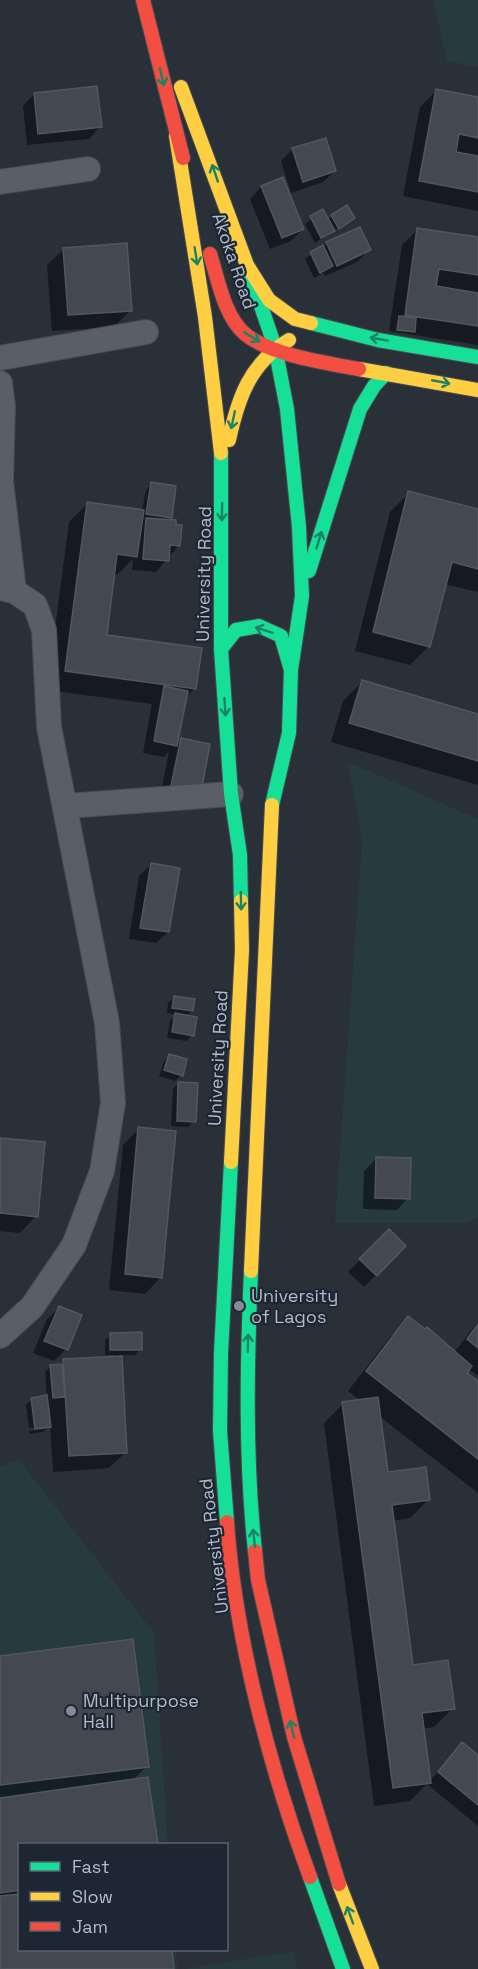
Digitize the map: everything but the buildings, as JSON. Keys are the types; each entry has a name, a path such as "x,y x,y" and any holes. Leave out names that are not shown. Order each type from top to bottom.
{"main road":[{"name":"Akoka Road","path":"144,0 176,136 216,275 236,322 246,334 301,356 478,390"},
{"path":"144,0 201,135 274,347 288,421 299,527 302,596"},
{"name":"University Road","path":"176,136 206,317 223,470 221,649 231,794 240,855 242,950 221,1341 220,1431 227,1527 249,1659 273,1760 295,1837 342,1969"},
{"path":"247,265 269,300 285,314 295,319 378,340 478,357"},
{"path":"223,470 238,395 246,379 274,347 299,335 327,327"},
{"path":"372,1969 338,1881 294,1737 258,1580 250,1503 247,1364 270,814 289,733 291,670 302,596 360,410 374,386 386,373"},
{"path":"221,649 236,630 259,626 281,636 291,670"}],"street":[{"path":"0,182 88,169"},
{"path":"0,358 146,332"},
{"path":"0,383 3,406 2,481 7,590 35,605 44,630 49,728 107,1023 113,1103 102,1171 74,1245 32,1307 0,1336"},
{"path":"66,806 231,794"}],"green space":[{"path":"433,0 478,0 478,67 447,61"},
{"path":"348,762 478,819 478,1217 466,1223 335,1223 362,840"},
{"path":"19,1460 154,1633 168,1843 18,1843 18,1951 176,1951 177,1969 0,1969 0,1466"},
{"path":"294,1951 297,1969 184,1969"}],"traffic: fast":[{"path":"247,265 275,347 287,409 299,527 302,596 291,670 289,733 272,805"},
{"path":"311,323 378,340 478,357"},
{"path":"309,571 360,409 374,386 386,373"},
{"path":"221,453 221,649 231,794 240,855 241,901"},
{"path":"221,649 236,630 259,626 281,636 291,670"},
{"path":"227,1522 220,1431 221,1353 231,1162"},
{"path":"251,1271 248,1411 255,1551"},
{"path":"310,1877 343,1969"}],"traffic: slow":[{"path":"181,87 247,265 269,300 295,319 311,323"},
{"path":"176,136 205,317 221,453"},
{"path":"229,440 242,396 255,371 264,359 289,340"},
{"path":"359,369 478,390"},
{"path":"251,1271 272,805"},
{"path":"231,1162 242,950 241,901"},
{"path":"339,1884 372,1969"}],"traffic: jam":[{"path":"143,0 183,158"},
{"path":"210,254 227,307 245,334 284,353 359,369"},
{"path":"227,1522 231,1566 246,1656 268,1748 310,1877"},
{"path":"255,1551 258,1580 294,1737 339,1884"}],"place":[{"name":"University of Lagos","path":"239,1306"},
{"name":"Multipurpose Hall","path":"71,1711"}]}
